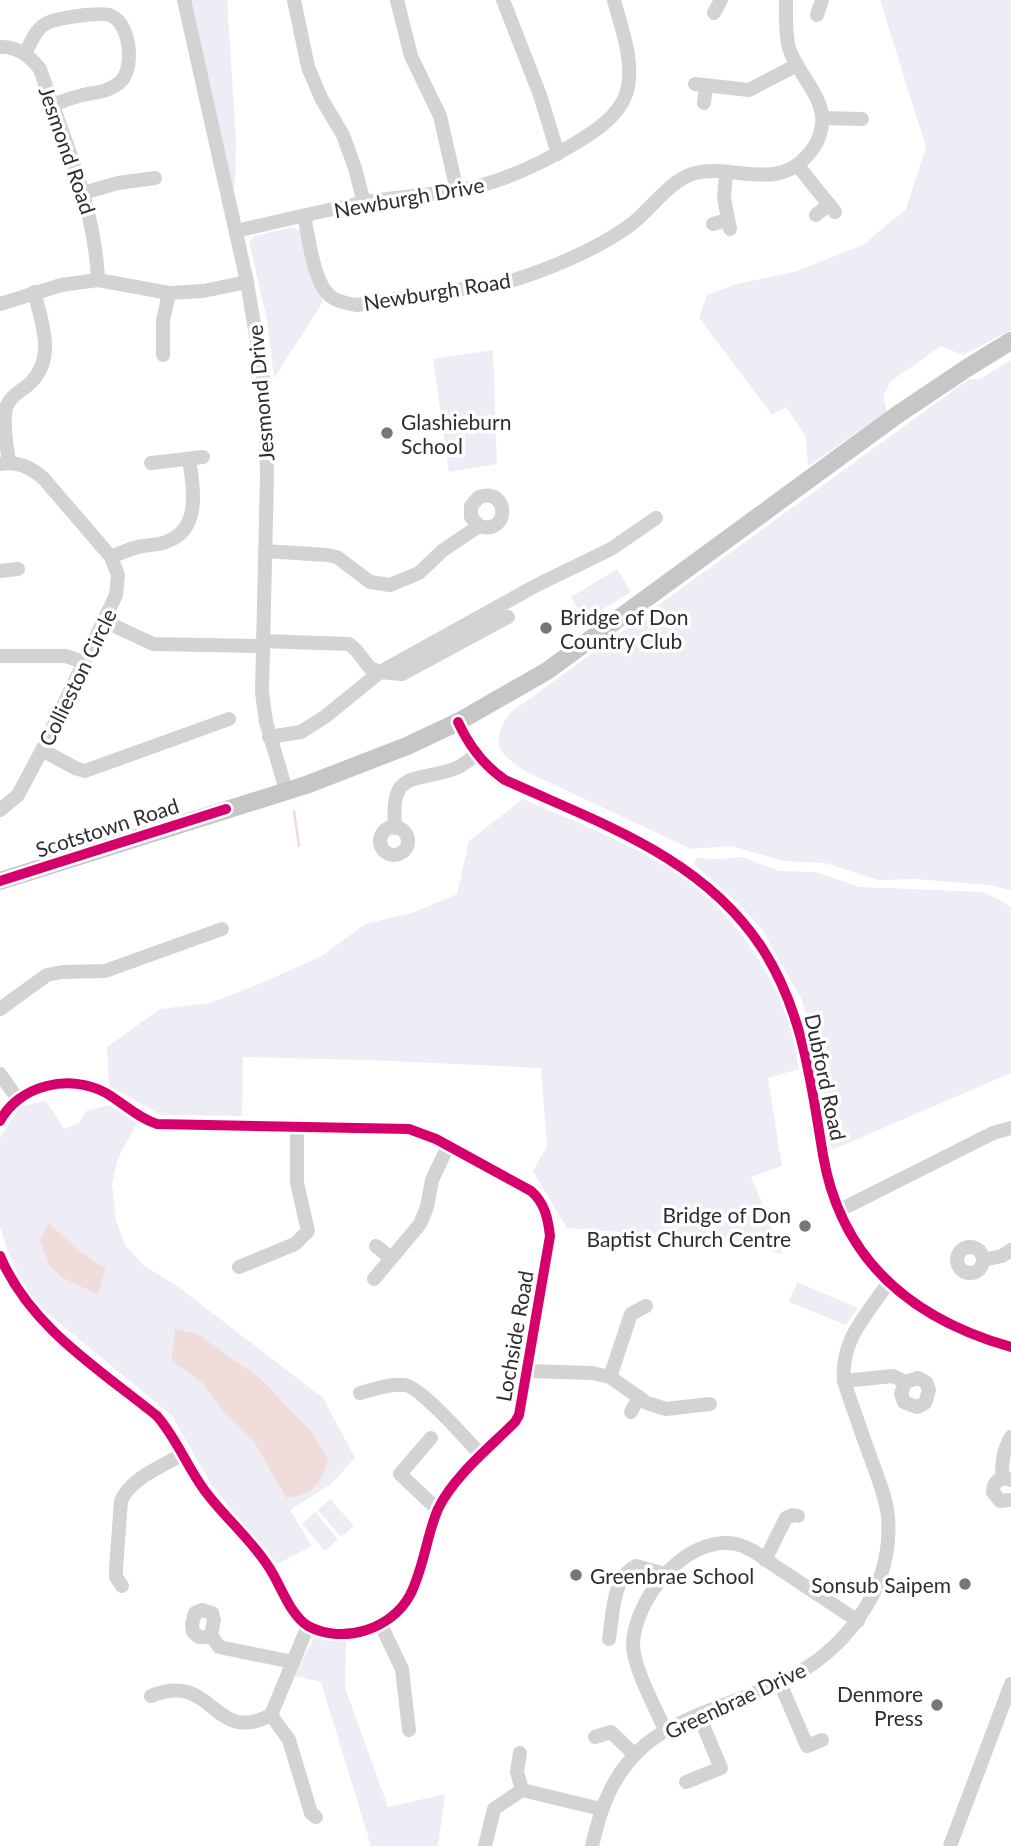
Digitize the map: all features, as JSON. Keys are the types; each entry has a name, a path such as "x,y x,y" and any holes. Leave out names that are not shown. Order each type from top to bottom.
{"main road":[{"name":"Scotstown Road","path":"0,881 286,790 407,746 458,722 547,671 897,415 1011,341"}],"street":[{"name":"Jesmond Drive","path":"184,0 247,282 264,384 267,450 262,692 270,737 286,790"},
{"path":"294,0 308,67 321,98 343,135 364,203"},
{"path":"397,0 411,56 440,116 457,191"},
{"path":"503,0 540,95 558,154"},
{"name":"Newburgh Drive","path":"236,231 364,203 457,191 500,180 558,154 594,133 618,110 626,95 630,77 614,0"},
{"path":"786,0 789,48 814,92 822,118 816,147 798,166 832,208 816,215"},
{"path":"817,15 826,1"},
{"path":"0,47 8,46 25,54 39,30 47,23 100,14 111,16 122,26 130,67 120,83 106,91 81,95 52,105"},
{"name":"Jesmond Road","path":"25,54 40,69 83,194 95,239 98,280"},
{"path":"704,103 700,85 749,90 797,65"},
{"path":"822,118 864,119"},
{"name":"Newburgh Road","path":"304,216 317,272 323,285 330,296 357,305 504,283 524,277 629,226 674,183 694,173 772,175 798,166"},
{"path":"723,224 726,173"},
{"path":"83,194 118,183 155,178"},
{"path":"0,304 61,285 98,280 169,293 203,291 247,282"},
{"path":"5,463 6,407 9,400 31,382 45,356 46,341 34,292"},
{"path":"163,355 163,320 169,293"},
{"path":"111,557 172,540 188,523 194,494 196,458 151,463"},
{"name":"Collieston Circle","path":"0,810 18,795 42,750 117,595 119,585 111,557 44,479 34,469 5,463"},
{"path":"270,737 301,732 326,716 380,672 537,585 611,549 656,518"},
{"path":"265,551 337,557 370,582 390,585 419,573 442,551 479,526"},
{"path":"0,571 18,569"},
{"path":"104,621 153,644 349,644 370,668 380,672 405,673 508,617"},
{"path":"0,656 66,656 84,662"},
{"path":"42,750 85,771 229,719"},
{"name":"Dubford Road","path":"458,722 477,755 490,770 505,780 657,850 718,894 748,928 776,971 796,1017 807,1060 830,1183 849,1231 888,1283 924,1311 957,1328 1011,1347"},
{"path":"395,828 394,809 397,793 402,785 412,778 453,769 477,755"},
{"path":"0,1009 47,975 105,971 222,929"},
{"path":"0,1074 17,1098 0,1121"},
{"name":"Lochside Road","path":"17,1098 38,1088 80,1084 104,1092 157,1124 397,1127 422,1132 535,1194 547,1214 549,1246 519,1415 449,1492 438,1510 409,1597 381,1625"},
{"path":"239,1266 260,1265 295,1244 308,1231 297,1183 297,1126"},
{"path":"840,1210 993,1133 1011,1128"},
{"path":"374,1279 425,1215 432,1180 448,1146"},
{"path":"376,1245 391,1258"},
{"path":"983,1260 1011,1250"},
{"path":"0,1256 15,1287 39,1317 57,1335 157,1416 172,1434 204,1489 269,1567 289,1604 308,1626 343,1633 381,1625 402,1669 409,1730"},
{"name":"Greenbrae Drive","path":"592,1846 610,1788 635,1755 665,1730 780,1683 809,1667 839,1642 858,1621 873,1596 887,1550 888,1517 882,1491 844,1381 842,1362 853,1335 888,1283"},
{"path":"610,1377 626,1325 638,1305"},
{"path":"528,1371 592,1373 610,1377 639,1398 666,1409 710,1404"},
{"path":"382,1373 386,1388"},
{"path":"844,1381 892,1376 905,1382"},
{"path":"360,1393 405,1385 412,1388 481,1455"},
{"path":"631,1412 639,1398"},
{"path":"1011,1437 1005,1448 1002,1464 1007,1479 994,1485 993,1495 1000,1501 1011,1500"},
{"path":"431,1438 400,1474 438,1510"},
{"path":"122,1586 109,1569 124,1493 132,1485 183,1454"},
{"path":"765,1560 786,1518 793,1514 798,1516"},
{"path":"665,1730 636,1661 633,1647 635,1630 648,1597 665,1574 688,1556 715,1544 741,1545 858,1621"},
{"path":"609,1639 618,1586 623,1574 636,1566 665,1574"},
{"path":"151,1696 167,1690 187,1691 198,1695 226,1720 236,1724 271,1715 308,1626"},
{"path":"211,1635 219,1647 293,1662"},
{"path":"780,1683 807,1746 822,1740"},
{"path":"950,1846 1011,1684"},
{"path":"271,1715 289,1741 311,1813 316,1817"},
{"path":"686,1782 721,1768 699,1716"},
{"path":"595,1737 611,1732 635,1755"},
{"path":"520,1753 517,1772 522,1790"},
{"path":"485,1846 495,1809 522,1790 601,1810"}],"shaded area":[{"path":"190,0 227,0 236,139 235,186 232,189"},
{"path":"880,0 1011,0 1011,330 963,355 941,346 891,381 883,396 887,412 808,466 806,437 786,407 772,415 699,318 707,295 733,285 797,271 863,245 906,209 926,147"},
{"path":"293,227 301,234 323,302 274,378 267,319 249,242 255,236"},
{"path":"493,350 497,464 449,472 433,359"},
{"path":"1011,360 1011,890 988,885 916,879 878,880 825,863 783,861 731,846 691,849 527,772 503,754 499,741 500,733 510,713 969,379 980,379"},
{"path":"617,569 631,592 585,620 571,597"},
{"path":"523,799 628,845 668,867 720,909 762,965 783,1006 799,1069 768,1078 782,1166 751,1177 783,1254 723,1240 567,1228 533,1171 547,1146 541,1068 243,1057 242,1116 161,1115 109,1086 107,1047 160,1009 210,1003 322,956 365,924 415,912 457,894 469,841"},
{"path":"743,857 779,871 816,872 859,887 982,892 1011,907 1011,1073 832,1150 815,1050 802,1000 762,930 740,905 694,864 697,858"},
{"path":"46,1101 64,1129 79,1123 86,1111 109,1105 137,1123 118,1158 112,1184 116,1220 125,1245 142,1264 177,1286 323,1398 355,1458 331,1484 290,1510 312,1546 277,1564 212,1486 172,1416 40,1307 24,1287 7,1250 0,1226 0,1138 20,1106","holes":["49,1223 82,1253 106,1268 98,1295 63,1278","262,1380 310,1430 286,1498 254,1442 225,1414 203,1383"]},
{"path":"49,1223 82,1253 106,1268 98,1295 63,1278 49,1265 40,1240"},
{"path":"797,1282 858,1308 846,1325 789,1302"},
{"path":"175,1329 196,1333 262,1380 310,1430 328,1460 314,1487 303,1494 286,1498 254,1442 225,1414 203,1383 172,1361"},
{"path":"330,1499 354,1526 341,1537 318,1510"},
{"path":"315,1512 338,1539 325,1551 302,1524"},
{"path":"315,1636 346,1642 345,1688 388,1807 445,1794 438,1846 371,1846 321,1682 294,1676"}],"waterway":[{"path":"294,811 299,846"}],"cycle path":[{"path":"458,722 477,754 505,780 647,846 710,889 738,916 762,948 787,997 803,1048 832,1192 846,1225 864,1255 887,1280 913,1302 942,1320 1011,1347"},
{"path":"0,881 226,809"},
{"path":"0,1121 9,1109 32,1091 47,1086 77,1084 106,1093 157,1124 409,1129 436,1139 531,1191 545,1212 550,1236 519,1415 462,1474 445,1497 434,1520 415,1585 402,1607 379,1625 351,1634 322,1632 308,1626 296,1615 263,1559 205,1491 157,1416 68,1345 48,1325 29,1304 0,1256"}],"place":[{"name":"Glashieburn School","path":"387,433"},
{"name":"Bridge of Don Country Club","path":"546,628"},
{"name":"Bridge of Don Baptist Church Centre","path":"805,1226"},
{"name":"Greenbrae School","path":"576,1575"},
{"name":"Sonsub Saipem","path":"965,1584"},
{"name":"Denmore Press","path":"937,1705"}]}
